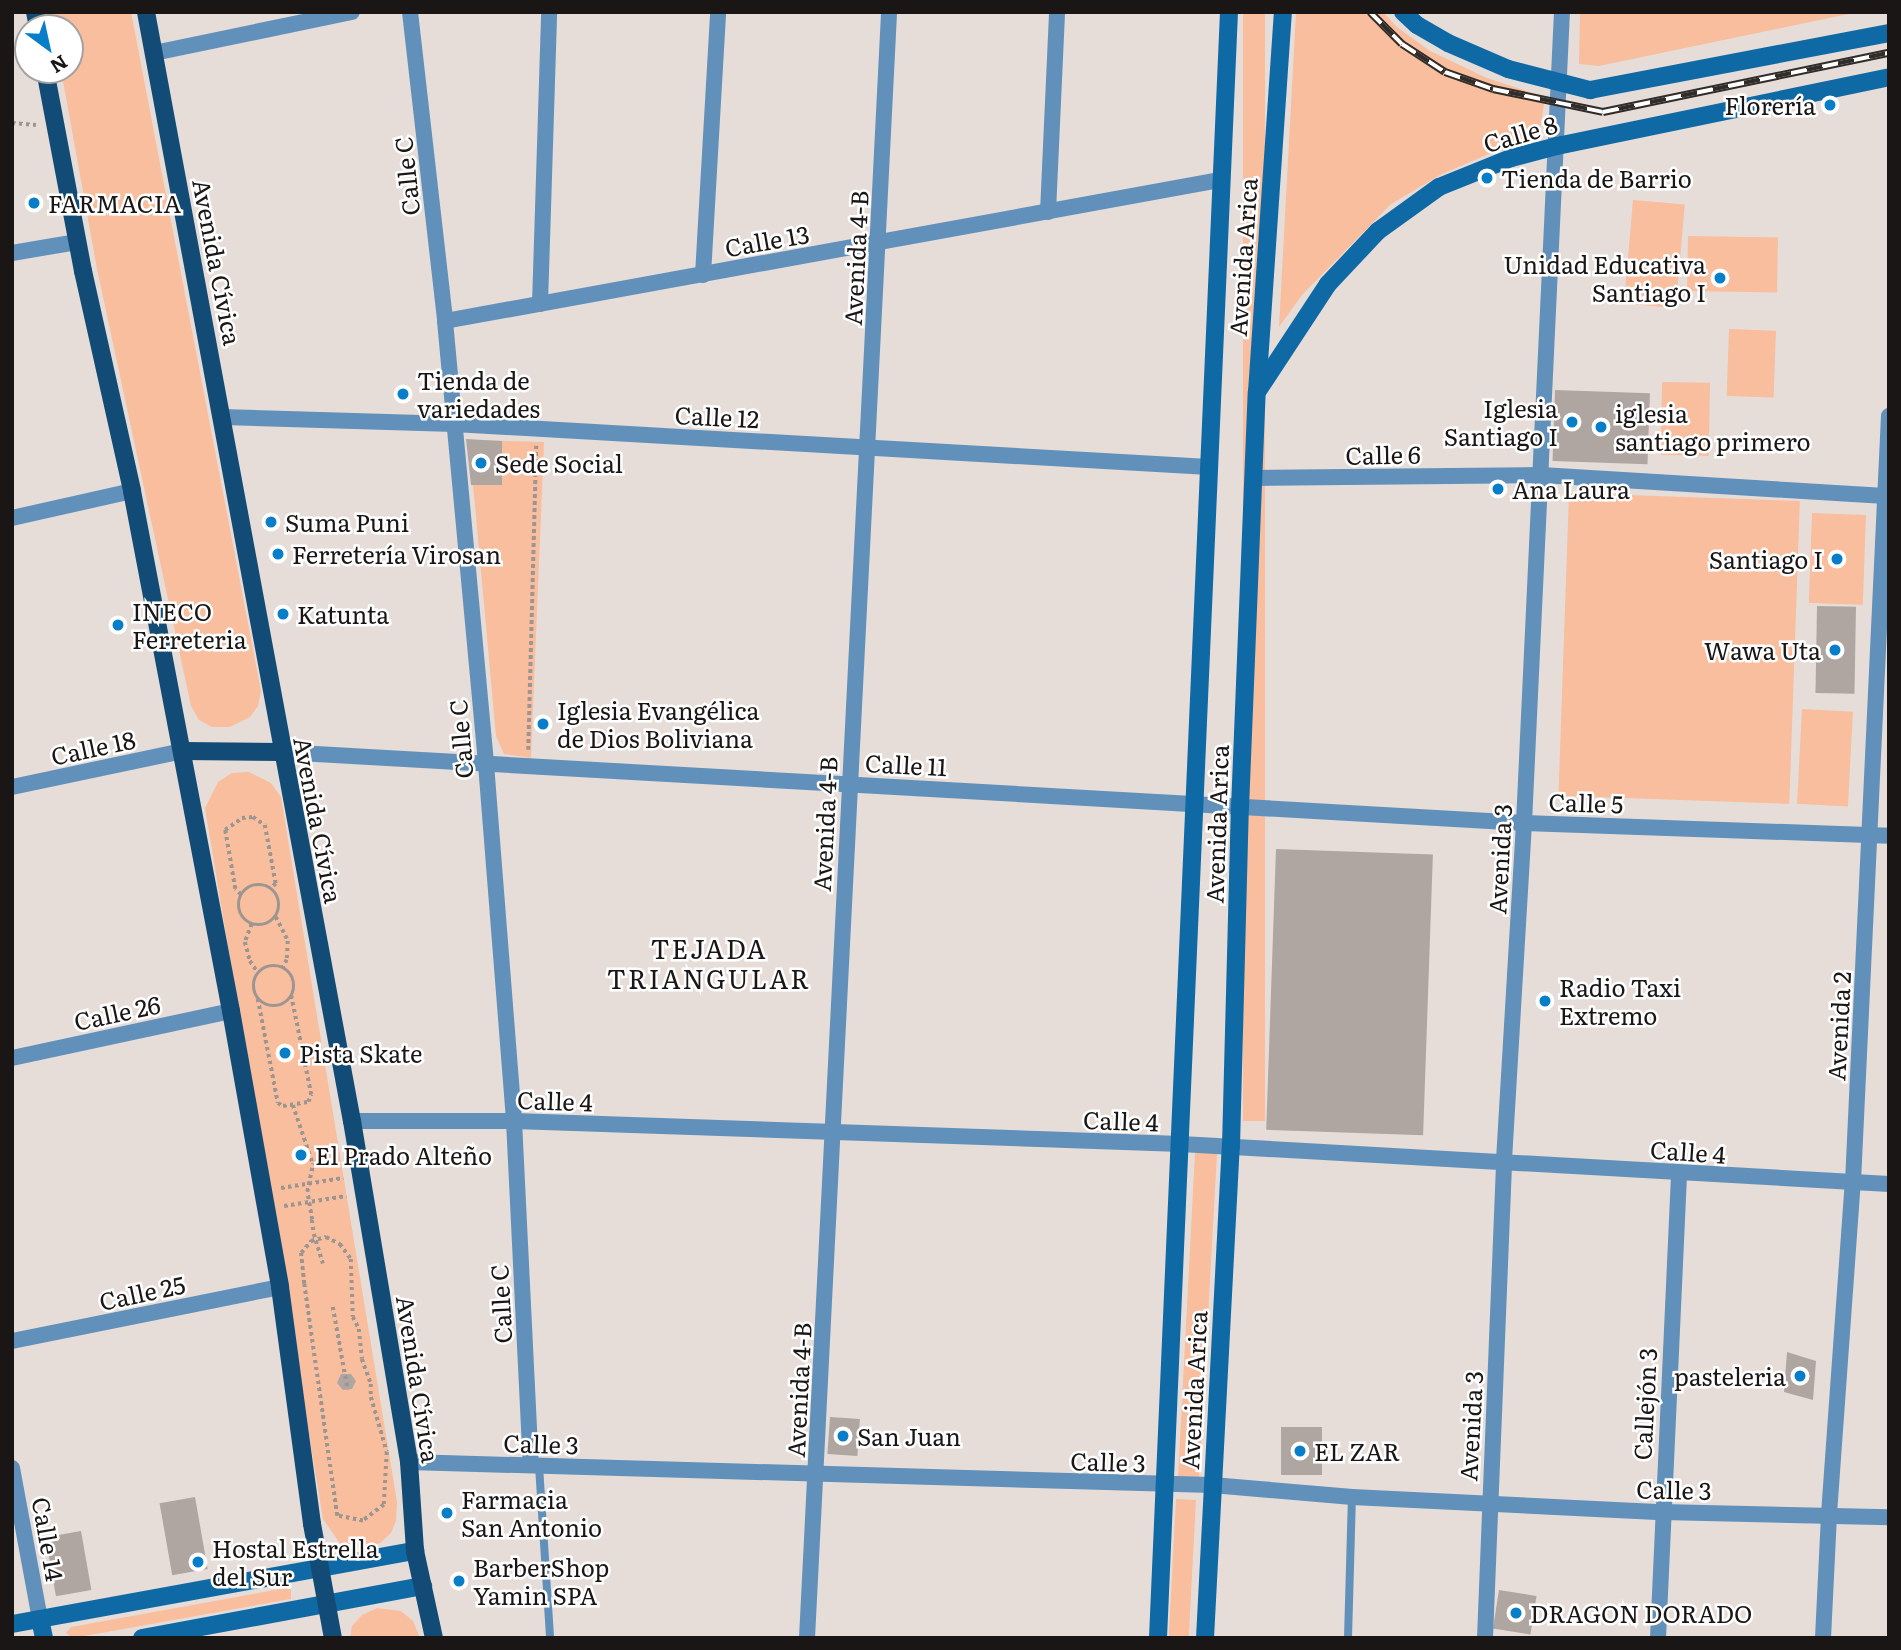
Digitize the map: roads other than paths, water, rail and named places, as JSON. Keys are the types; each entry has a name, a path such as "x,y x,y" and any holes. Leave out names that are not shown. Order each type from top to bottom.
{"main road":[{"name":"Avenida Cívica","path":"146,12 222,416 281,752 352,1121 409,1462 415,1551 434,1638"},
{"path":"49,84 77,242 132,491 231,1011 280,1287 320,1569 333,1638"},
{"path":"183,751 281,752"}],"street":[{"path":"154,53 352,12"},
{"name":"Calle C","path":"410,12 445,321 485,764 514,1121 535,1465"},
{"path":"540,304 550,12"},
{"path":"703,275 718,12"},
{"name":"Avenida 4-B","path":"807,1638 889,12"},
{"path":"1048,212 1058,12"},
{"name":"Avenida Arica","path":"1158,1638 1162,1485 1181,1144 1192,804 1229,12"},
{"name":"Avenida Arica","path":"1205,1638 1231,1146 1240,808 1257,392 1283,12"},
{"name":"Calle 8","path":"1403,12 1417,25 1448,43 1508,69 1590,90 1889,33"},
{"name":"Avenida 3","path":"1485,1638 1504,1160 1524,823 1562,12"},
{"name":"Calle 8","path":"1257,392 1328,284 1378,231 1439,187 1511,158 1557,146 1889,77"},
{"name":"Calle 13","path":"445,321 1220,180"},
{"path":"12,253 77,242"},
{"name":"Calle 12","path":"222,416 454,424 1209,467"},
{"name":"Avenida 2","path":"1823,1638 1829,1514 1853,1182 1889,416"},
{"name":"Calle 6","path":"1254,478 1541,475 1887,496"},
{"path":"12,518 132,491"},
{"name":"Calle 18","path":"12,787 183,751"},
{"name":"Calle 11","path":"281,752 1240,808"},
{"name":"Calle 5","path":"1240,808 1524,823 1889,836"},
{"name":"Calle 26","path":"12,1058 231,1011"},
{"name":"Calle 4","path":"352,1121 514,1121 1231,1146 1504,1160 1679,1174 1889,1184"},
{"name":"Callejón 3","path":"1658,1638 1679,1174"},
{"name":"Calle 25","path":"12,1341 280,1287"},
{"name":"Calle 3","path":"409,1462 1212,1485 1352,1497 1662,1513 1889,1517"},
{"name":"Calle 14","path":"12,1468 40,1619"},
{"path":"12,1624 415,1551"},
{"path":"142,1638 423,1586"},
{"path":"40,1619 44,1638"}],"lane":[{"path":"535,1465 550,1638"},
{"path":"1348,1638 1352,1497"}],"railway":[{"path":"1370,12 1402,44 1445,72 1493,89 1603,112 1889,53"}],"place":[{"name":"Florería","path":"1830,105"},
{"name":"Tienda de Barrio","path":"1487,178"},
{"name":"FARMACIA","path":"34,203"},
{"name":"Unidad Educativa Santiago I","path":"1720,278"},
{"name":"Tienda de variedades","path":"403,394"},
{"name":"Iglesia Santiago I","path":"1572,422"},
{"name":"iglesia santiago primero","path":"1601,427"},
{"name":"Sede Social","path":"481,463"},
{"name":"Ana Laura","path":"1498,489"},
{"name":"Suma Puni","path":"271,522"},
{"name":"Ferretería Virosan","path":"278,554"},
{"name":"Santiago I","path":"1837,559"},
{"name":"Katunta","path":"283,614"},
{"name":"INECO Ferreteria","path":"118,625"},
{"name":"Wawa Uta","path":"1835,650"},
{"name":"Iglesia Evangélica de Dios Boliviana","path":"543,724"},
{"name":"Radio Taxi Extremo","path":"1545,1001"},
{"name":"Pista Skate","path":"285,1053"},
{"name":"El Prado Alteño","path":"301,1155"},
{"name":"pasteleria","path":"1800,1376"},
{"name":"San Juan","path":"843,1436"},
{"name":"EL ZAR","path":"1300,1451"},
{"name":"Farmacia San Antonio","path":"447,1513"},
{"name":"Hostal Estrella del Sur","path":"198,1562"},
{"name":"BarberShop Yamin SPA","path":"459,1581"},
{"name":"DRAGON DORADO","path":"1516,1613"}],"district":[{"name":"TEJADA TRIANGULAR","path":"709,962"}]}
